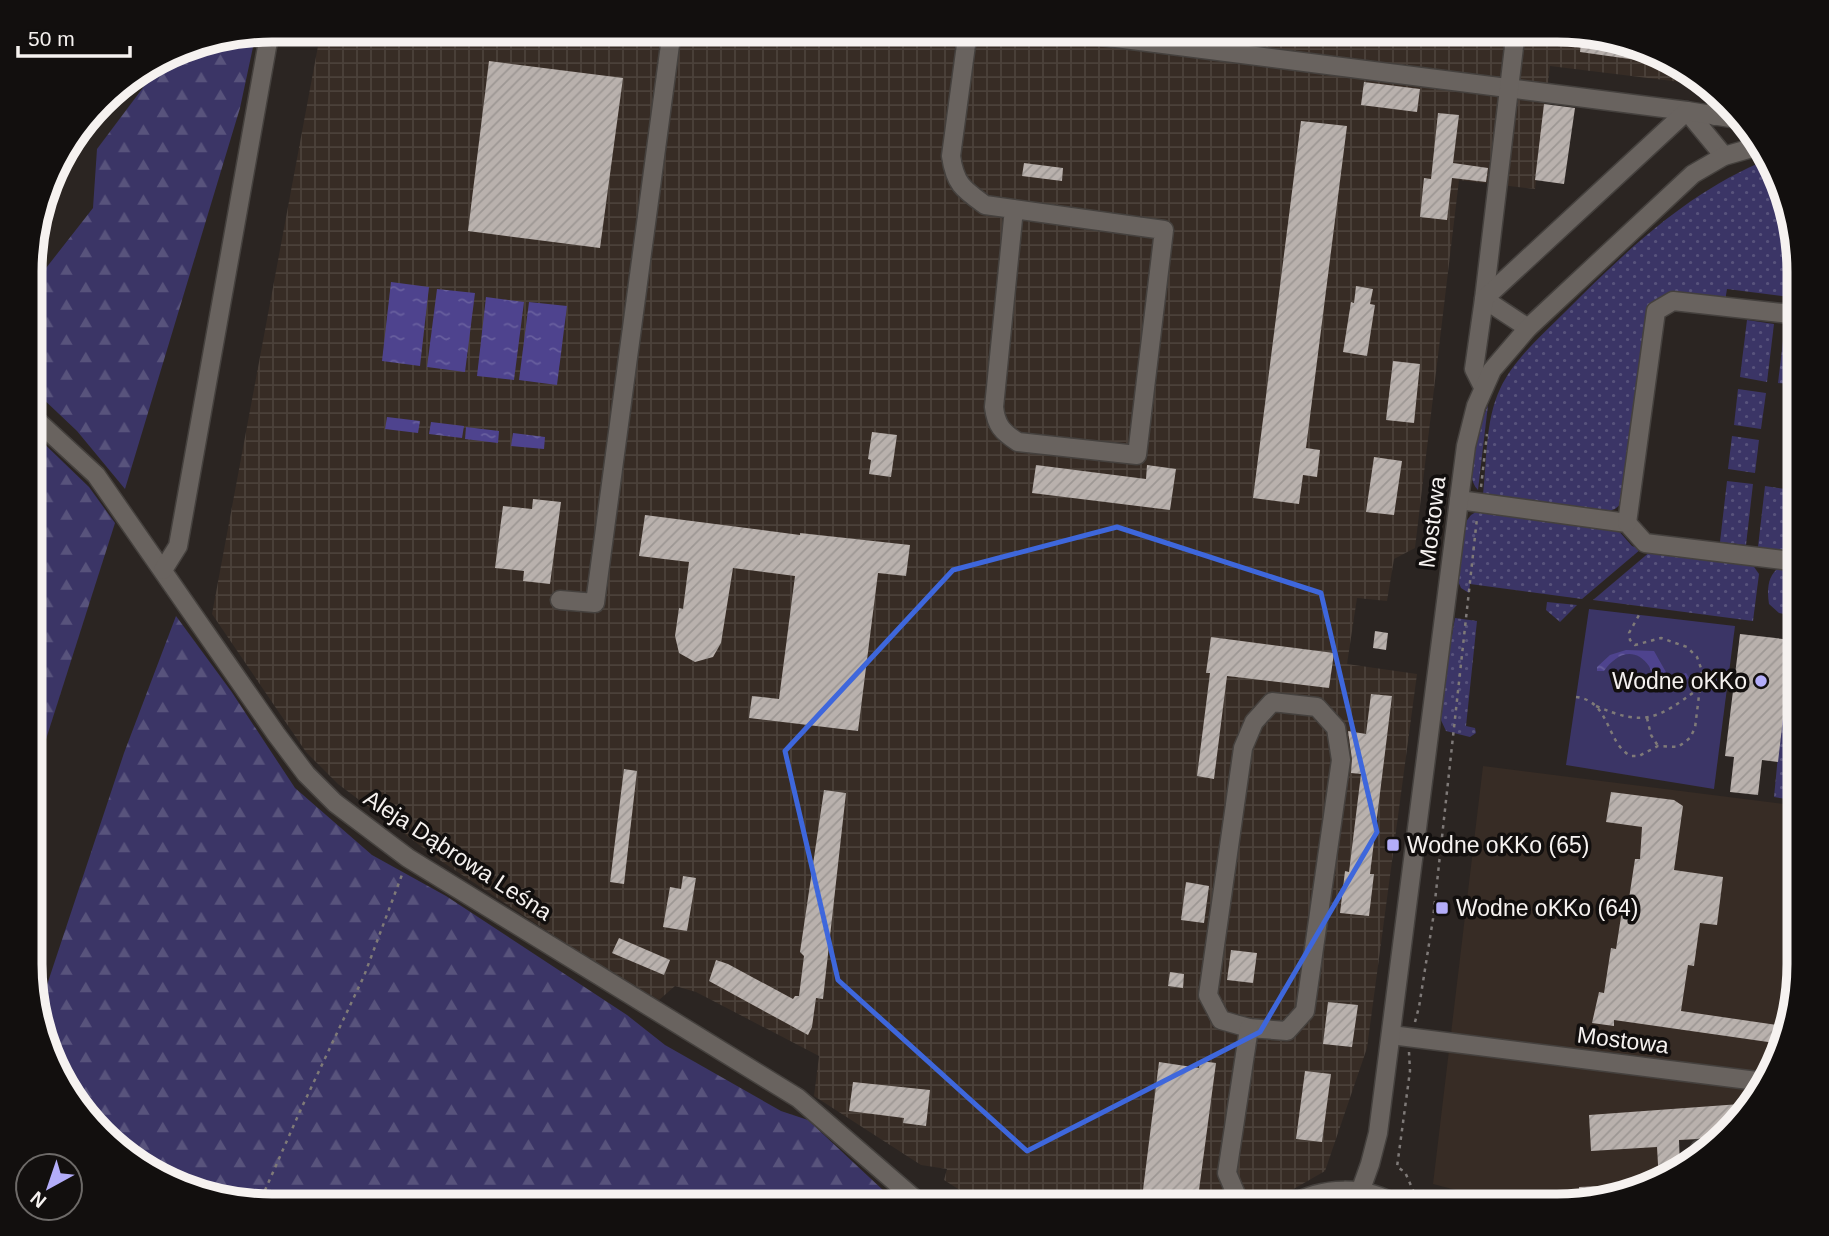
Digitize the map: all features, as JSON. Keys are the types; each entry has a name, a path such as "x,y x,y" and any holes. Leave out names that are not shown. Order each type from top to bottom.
{"street":[{"path":"163,570 178,545 268,42"},
{"path":"560,600 595,603 670,42"},
{"path":"966,42 951,156 954,176 965,191 985,205 1014,209 1164,230 1137,455 1018,442 995,423 994,407 1014,209"},
{"path":"1147,42 1728,118"},
{"path":"1483,387 1474,369 1485,299 1514,42"},
{"path":"1715,116 1716,106"},
{"path":"1686,111 1724,156"},
{"path":"1485,299 1686,111"},
{"name":"Mostowa","path":"1360,1194 1378,1133 1466,446 1483,387 1492,370 1528,328 1693,174 1724,156 1751,148"},
{"path":"1485,299 1528,328"},
{"path":"1627,523 1656,311 1673,301 1787,314"},
{"name":"Aleja Dąbrowa Leśna","path":"42,425 96,475 276,734 306,774 335,803 408,858 798,1098 909,1194"},
{"path":"1459,500 1627,523 1645,543 1787,561"},
{"path":"1272,702 1317,708 1336,728 1341,760 1305,1011 1287,1031 1249,1028 1221,1020 1208,995 1243,748 1254,722 1272,702"},
{"path":"1236,1194 1227,1173 1249,1028"},
{"name":"Mostowa","path":"1391,1035 1755,1081"}],"path":[{"path":"1415,1194 1405,1172 1397,1167 1410,1071 1410,1038 1419,1007 1433,919 1487,433"},
{"path":"1595,705 1626,754 1635,757 1658,746 1678,747 1690,738 1695,728 1701,663 1687,647 1661,638 1638,645 1630,640 1630,629 1639,615"},
{"path":"1576,698 1583,698 1626,716 1647,718 1667,712 1698,689"},
{"path":"1647,718 1651,735 1658,746"},
{"path":"263,1194 364,976 408,858"}],"highlighted area":[{"path":"1117,527 1321,593 1377,832 1260,1032 1027,1151 838,980 785,751 953,570"}],"shaded area":[{"path":"319,42 1572,42 1631,54 1686,83 1550,66 1535,189 1459,180 1415,548 1394,559 1387,601 1357,598 1347,664 1417,674 1367,1048 1325,1171 1285,1194 966,1194 944,1180 947,1169 921,1165 814,1096 819,1056 696,992 675,986 659,1000 594,962 438,859 338,784 306,752 212,614"},
{"path":"1483,766 1787,804 1787,979 1783,1009 1763,1066 1730,1116 1708,1138 1675,1141 1678,1159 1631,1182 1602,1190 1557,1194 1472,1194 1433,1184"}],"green space":[{"path":"254,43 240,108 125,489 77,431 42,398 42,273 93,208 97,149 151,77 157,73 198,54"},
{"path":"1759,163 1775,198 1787,257 1787,296 1727,289 1725,301 1674,295 1657,300 1650,307 1622,503 1615,509 1607,512 1483,495 1487,441 1495,401 1506,378 1521,358 1635,245 1685,205 1739,172"},
{"path":"1747,320 1774,324 1767,382 1740,377"},
{"path":"1785,324 1787,384 1778,383"},
{"path":"1738,389 1766,393 1761,429 1734,425"},
{"path":"1488,405 1478,490 1473,483 1472,461"},
{"path":"1732,436 1759,440 1755,473 1728,469"},
{"path":"42,442 89,487 115,523 42,752"},
{"path":"1727,481 1753,484 1746,545 1720,542"},
{"path":"1765,486 1787,489 1787,551 1758,547"},
{"path":"1479,510 1617,529 1632,546 1641,549 1582,599 1470,584 1469,593 1461,588 1457,579 1464,524"},
{"path":"1651,551 1752,564 1759,574 1753,621 1593,600"},
{"path":"1780,567 1787,568 1787,615 1779,613 1769,604 1770,579"},
{"path":"1547,602 1577,605 1560,622 1546,610"},
{"path":"1589,609 1735,626 1714,789 1566,765"},
{"path":"176,616 231,691 295,788 372,855 446,896 627,1015 665,1045 781,1111 808,1120 887,1194 257,1194 198,1182 157,1163 120,1137 99,1116 73,1079 54,1038 44,994 124,753"},
{"path":"1455,618 1477,621 1466,726 1475,728 1476,733 1470,737 1446,731 1440,718"},
{"path":"1781,725 1787,726 1787,799 1774,797"}],"water":[{"path":"391,282 429,287 420,366 382,361"},
{"path":"437,289 475,293 465,372 427,367"},
{"path":"486,297 524,302 514,380 477,376"},
{"path":"529,302 567,306 557,385 519,380"},
{"path":"387,417 420,421 418,433 385,429"},
{"path":"431,422 464,426 462,438 429,434"},
{"path":"466,427 499,431 498,443 465,439"},
{"path":"513,433 545,437 544,449 511,446"},
{"path":"1626,650 1654,651 1667,674 1676,676 1686,673 1689,678 1665,686 1653,678 1650,667 1643,660 1631,654 1619,657 1604,671 1597,671 1597,667 1610,655"},
{"path":"1787,683 1787,726 1781,725"}],"building":[{"path":"1581,43 1602,46 1631,54 1644,61 1580,52"},
{"path":"489,61 623,78 600,248 468,231"},
{"path":"1364,82 1420,89 1417,112 1361,105"},
{"path":"1544,104 1575,108 1564,184 1535,180"},
{"path":"1438,113 1459,115 1453,163 1488,168 1486,182 1452,178 1447,220 1420,217 1424,178 1431,179"},
{"path":"1301,121 1347,126 1306,448 1320,450 1317,477 1303,475 1299,504 1253,498"},
{"path":"1024,163 1063,168 1062,181 1022,176"},
{"path":"1356,286 1373,289 1370,304 1375,305 1367,356 1343,352"},
{"path":"1393,361 1420,364 1414,423 1386,420"},
{"path":"872,432 897,435 891,477 869,474"},
{"path":"1374,457 1402,461 1394,515 1366,512"},
{"path":"1036,465 1146,479 1147,465 1176,469 1170,510 1032,493"},
{"path":"533,499 561,502 550,584 523,581 524,571 495,568 503,506 532,509"},
{"path":"645,515 800,535 910,545 906,576 878,573 858,731 749,718 752,696 779,699 795,576 733,568 721,643 713,657 695,662 679,653 675,636 679,608 683,609 689,562 639,556"},
{"path":"1375,631 1388,633 1386,650 1373,648"},
{"name":"Wodne oKKo","path":"1740,634 1787,639 1787,684 1778,762 1762,760 1758,795 1730,792 1734,757 1725,756"},
{"path":"1211,637 1334,653 1329,688 1227,676 1214,779 1197,776 1210,673 1206,673"},
{"path":"1371,694 1392,696 1370,874 1374,874 1369,916 1340,913 1345,871 1349,872 1361,774 1351,773 1348,731 1366,734"},
{"path":"624,769 637,771 624,884 610,882"},
{"path":"824,790 846,793 823,999 816,998 812,1027 808,1035 709,981 716,960 793,999 799,996 804,956 800,952"},
{"path":"1611,792 1674,800 1683,806 1674,870 1723,877 1717,925 1700,923 1694,966 1688,965 1681,1011 1777,1025 1773,1043 1614,1020 1614,1026 1592,1023 1599,992 1604,993 1611,948 1616,949 1623,904 1628,905 1635,859 1640,859 1642,827 1606,822"},
{"path":"683,876 696,878 687,931 663,927 670,887 681,889"},
{"path":"1186,882 1209,886 1204,923 1181,920"},
{"path":"619,938 670,960 664,975 612,953"},
{"path":"1231,950 1257,953 1253,983 1227,980"},
{"path":"1170,972 1184,974 1183,988 1168,986"},
{"path":"1328,1002 1358,1005 1352,1047 1323,1044"},
{"path":"1200,1061 1216,1063 1198,1194 1142,1194 1159,1062 1199,1068"},
{"path":"1305,1071 1331,1074 1322,1142 1296,1139"},
{"path":"853,1082 930,1090 926,1126 903,1123 904,1118 849,1111"},
{"path":"1739,1104 1707,1139 1679,1140 1680,1158 1658,1170 1657,1147 1591,1151 1589,1115"},
{"path":"1620,1185 1620,1185 1579,1193 1579,1187"}],"place":[{"name":"Wodne oKKo","path":"1761,681"},
{"name":"Wodne oKKo (65)","path":"1393,845"},
{"name":"Wodne oKKo (64)","path":"1442,908"}]}
